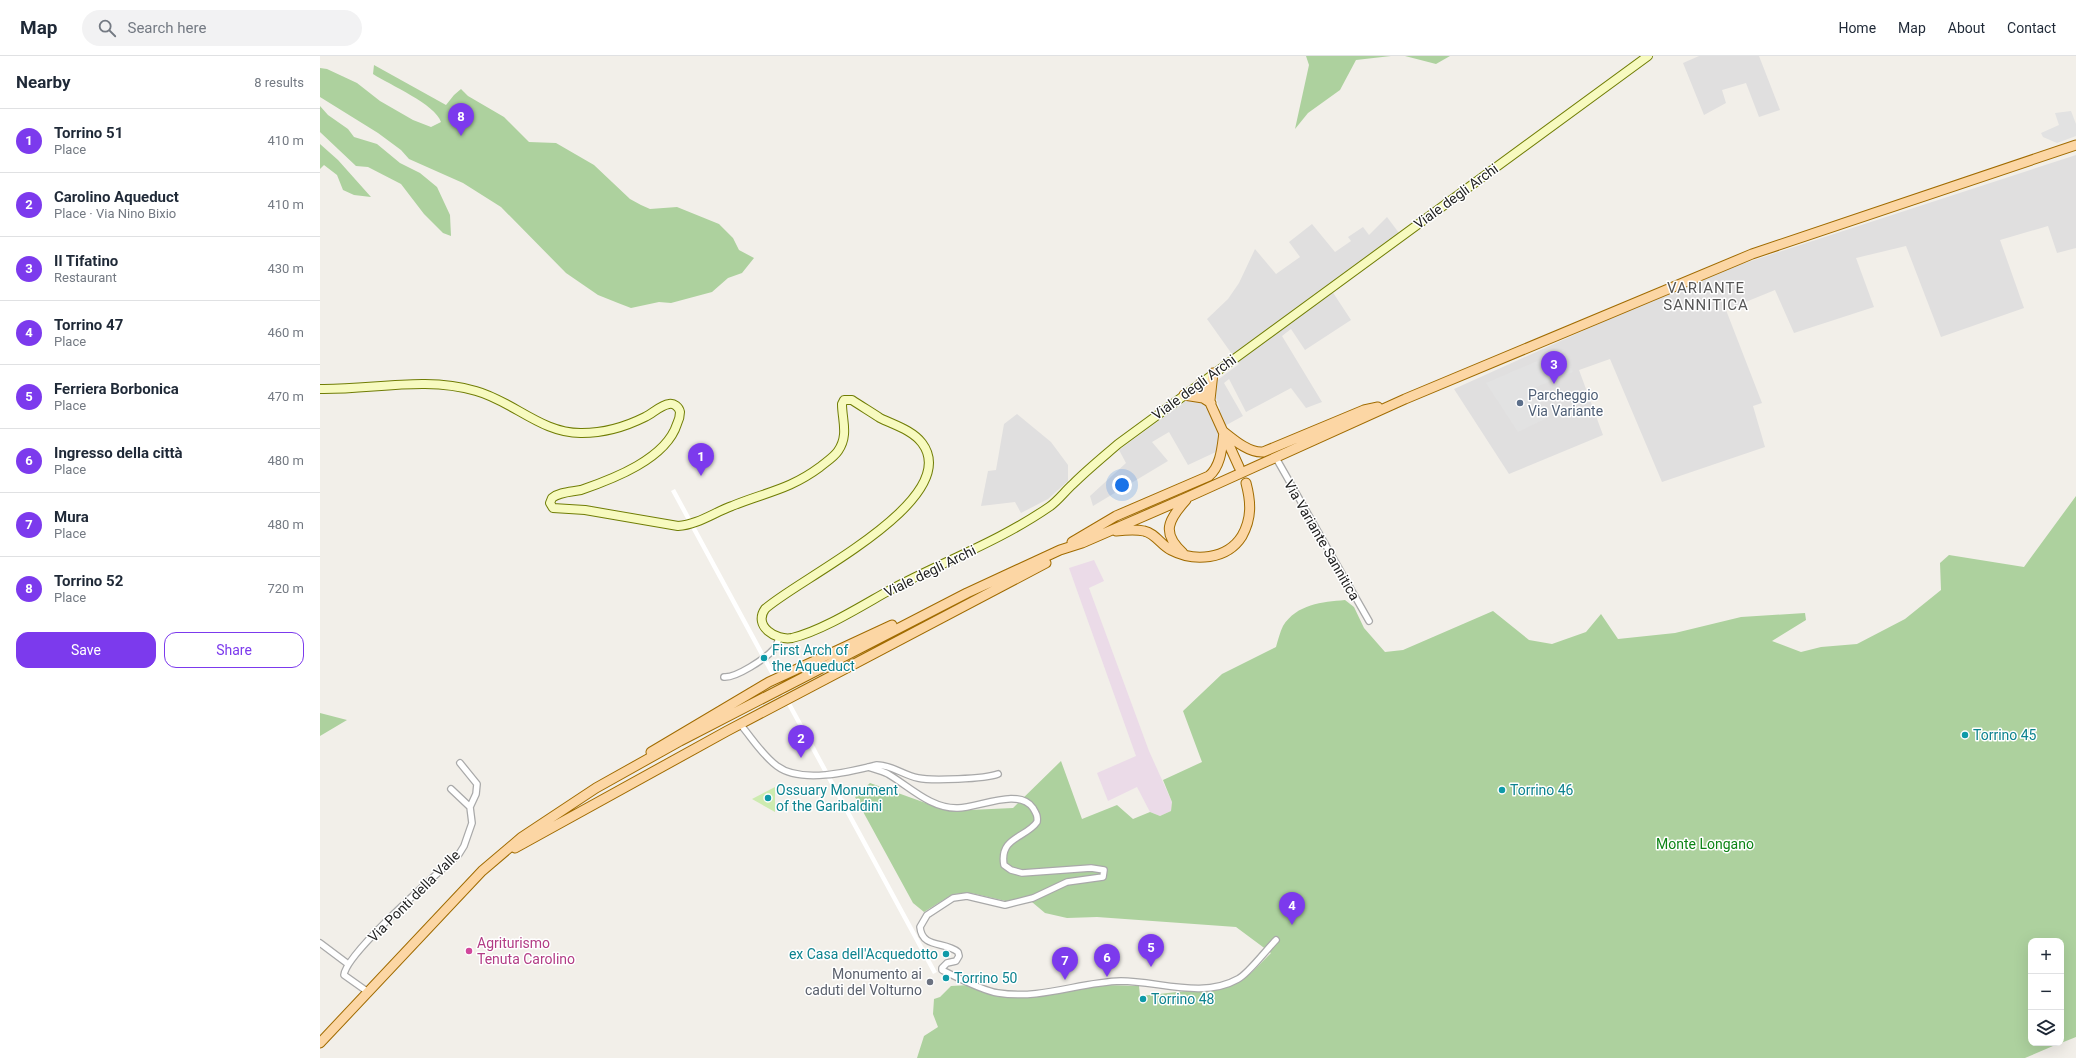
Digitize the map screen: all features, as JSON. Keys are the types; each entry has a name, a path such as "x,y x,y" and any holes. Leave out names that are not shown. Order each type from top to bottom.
{"main road":[{"name":"Viale degli Archi","path":"779,638 791,638 810,632 1031,518 1050,506 1118,444 1648,56"},
{"path":"500,857 740,724 1082,543 1276,458 1404,399 1752,254 2076,145"},
{"path":"1211,403 1210,391 1214,373"},
{"path":"320,389 370,388 417,383 461,388 493,397 548,427 566,433 598,432 617,429 671,403 678,407 680,417 672,436 655,455 608,479 581,490 556,495 552,498 550,503 553,508 558,509 585,510 678,526 688,525 734,505 793,485 809,475 839,450 845,433 842,404 844,400 852,400 916,437 926,452 928,472 912,499 888,524 851,551 777,598 765,609 762,615 764,626 772,634 779,638"},
{"path":"1201,383 1239,467"},
{"path":"1184,395 1203,398 1211,403"},
{"path":"1224,432 1234,440 1255,452 1263,452 1364,410 1404,399"},
{"path":"320,1043 482,871 500,857 522,836 596,788 706,728 967,593 1060,550 1116,516 1209,476 1215,471 1218,464 1224,432"},
{"path":"1105,533 1132,530 1144,531 1155,536 1170,550 1186,556 1201,558 1214,556 1228,550 1239,540 1250,514 1246,483"},
{"path":"1186,556 1175,546 1169,531 1170,522 1174,514 1188,497"},
{"path":"1060,550 1082,543"}],"street":[{"name":"Via Variante Sannitica","path":"1276,458 1369,621"},
{"path":"724,677 731,678 766,656 775,648 779,638"},
{"path":"740,724 770,760 782,769 793,774 826,774 884,765 918,779 963,779 998,774"},
{"name":"Via Ponti della Valle","path":"348,964 377,930 459,854 464,846 472,823 470,806 476,794 477,784 460,763"},
{"path":"868,767 887,774 924,798 945,807 959,808 1011,799 1022,799 1028,803 1036,813 1037,822 1011,841 1005,851 1003,859 1004,865 1011,870 1022,872 1091,868 1104,870 1103,878 1067,882 1020,902 1001,905 967,896 953,898 927,915 920,927 924,938 928,942 948,947 958,952 956,961 947,963 942,970 986,991 1009,994 1036,994 1070,989 1088,984 1122,981 1206,989 1238,979 1276,940"},
{"path":"451,789 470,806"},
{"path":"320,943 348,964 344,975 368,992"}],"shaded area":[{"path":"1699,56 1759,56 1780,110 1759,117 1746,83 1722,90 1726,103 1704,115 1683,63"},
{"path":"2071,111 2076,124 2076,136 2057,143 2043,137 2041,133 2059,125 2055,113"},
{"path":"2076,155 2076,248 2057,253 2048,226 2000,240 2024,308 1941,337 1906,246 1856,258 1874,307 1794,333 1775,290 1726,310 1762,403 1753,406 1765,447 1662,482 1610,359 1579,370 1603,435 1509,474 1454,389 1702,277"},
{"path":"1387,217 1399,233 1328,285 1351,320 1305,350 1291,329 1282,336 1322,402 1306,408 1291,388 1246,412 1229,379 1224,383 1243,416 1219,429 1221,434 1218,451 1188,465 1169,432 1152,442 1168,461 1093,506 1090,496 1126,463 1119,450 1187,400 1204,403 1211,413 1220,409 1216,398 1215,382 1239,364 1207,319 1228,299 1239,283 1255,249 1276,274 1300,257 1289,242 1312,224 1335,252 1351,241 1348,237 1363,227 1369,235"},
{"name":"Parcheggio Via Variante","path":"1563,350 1573,372 1534,388 1547,418 1518,432 1486,383"},
{"path":"1017,414 1051,442 1068,465 1068,481 1048,499 1021,513 1015,502 981,506 988,471 996,470 1004,424"},
{"path":"1094,560 1104,581 1089,588 1149,751 1172,802 1171,811 1160,816 1150,812 1137,787 1108,801 1097,773 1136,756 1069,568"}],"green space":[{"path":"1306,56 1391,56 1356,60 1340,90 1308,113 1295,129 1309,65"},
{"path":"1405,56 1450,56 1436,64"},
{"path":"374,65 446,105 461,89 468,96 504,117 529,142 556,143 594,165 630,199 641,205 650,209 677,207 719,224 733,238 739,250 754,258 742,273 728,278 712,292 671,303 659,302 631,308 598,295 566,273 501,207 463,183 409,159 401,150 378,133 320,97 320,68 327,69 357,83 380,101 413,120 431,127 441,122 430,108 411,95 373,74"},
{"path":"320,106 328,115 348,129 354,137 377,144 400,163 420,173 437,187 450,215 451,236 443,233 424,214 401,184 368,167 356,166 320,132"},
{"path":"320,144 338,160 371,197 354,195 343,190 337,175 324,165 320,169"},
{"name":"Monte Longano","path":"2076,496 2076,1037 2064,1042 2064,938 2028,938 2028,1046 2053,1046 2025,1058 917,1058 924,1036 938,1027 933,1014 934,999 940,997 951,986 970,985 985,992 1012,997 1031,992 1054,993 1105,985 1139,986 1140,996 1224,987 1251,973 1271,953 1236,927 1097,917 1067,918 1045,913 1026,897 1010,902 971,893 953,894 924,912 913,903 855,797 870,783 948,811 1013,808 1061,761 1082,819 1117,805 1133,819 1150,812 1160,816 1171,811 1172,802 1163,780 1202,762 1183,711 1222,674 1276,647 1282,628 1289,619 1295,613 1319,603 1345,600 1354,607 1364,628 1385,652 1403,650 1493,611 1529,640 1552,644 1586,632 1601,614 1618,639 1675,633 1741,617 1805,613 1806,620 1772,641 1801,652 1821,647 1857,644 1905,619 1941,590 1940,563 1949,555 2024,567"},
{"path":"320,713 347,720 320,736"},
{"path":"775,787 775,812 752,799"}],"pier":[{"path":"675,489 937,972 933,974 671,491"}],"place":[{"name":"Torrino 52","path":"461,136"},
{"name":"Il Tifatino","path":"1554,384"},
{"name":"Parcheggio Via Variante","path":"1520,403"},
{"name":"Torrino 51","path":"701,476"},
{"name":"First Arch of the Aqueduct","path":"764,658"},
{"name":"Torrino 45","path":"1965,735"},
{"name":"Carolino Aqueduct","path":"801,758"},
{"name":"Torrino 46","path":"1502,790"},
{"name":"Ossuary Monument of the Garibaldini","path":"768,798"},
{"name":"Torrino 47","path":"1292,925"},
{"name":"Agriturismo Tenuta Carolino","path":"469,951"},
{"name":"ex Casa dell'Acquedotto","path":"946,954"},
{"name":"Ferriera Borbonica","path":"1151,967"},
{"name":"Ingresso della città","path":"1107,977"},
{"name":"Torrino 50","path":"946,978"},
{"name":"Mura","path":"1065,980"},
{"name":"Monumento ai caduti del Volturno","path":"930,982"},
{"name":"Torrino 48","path":"1143,999"}],"district":[{"name":"VARIANTE SANNITICA","path":"1706,296"}]}
